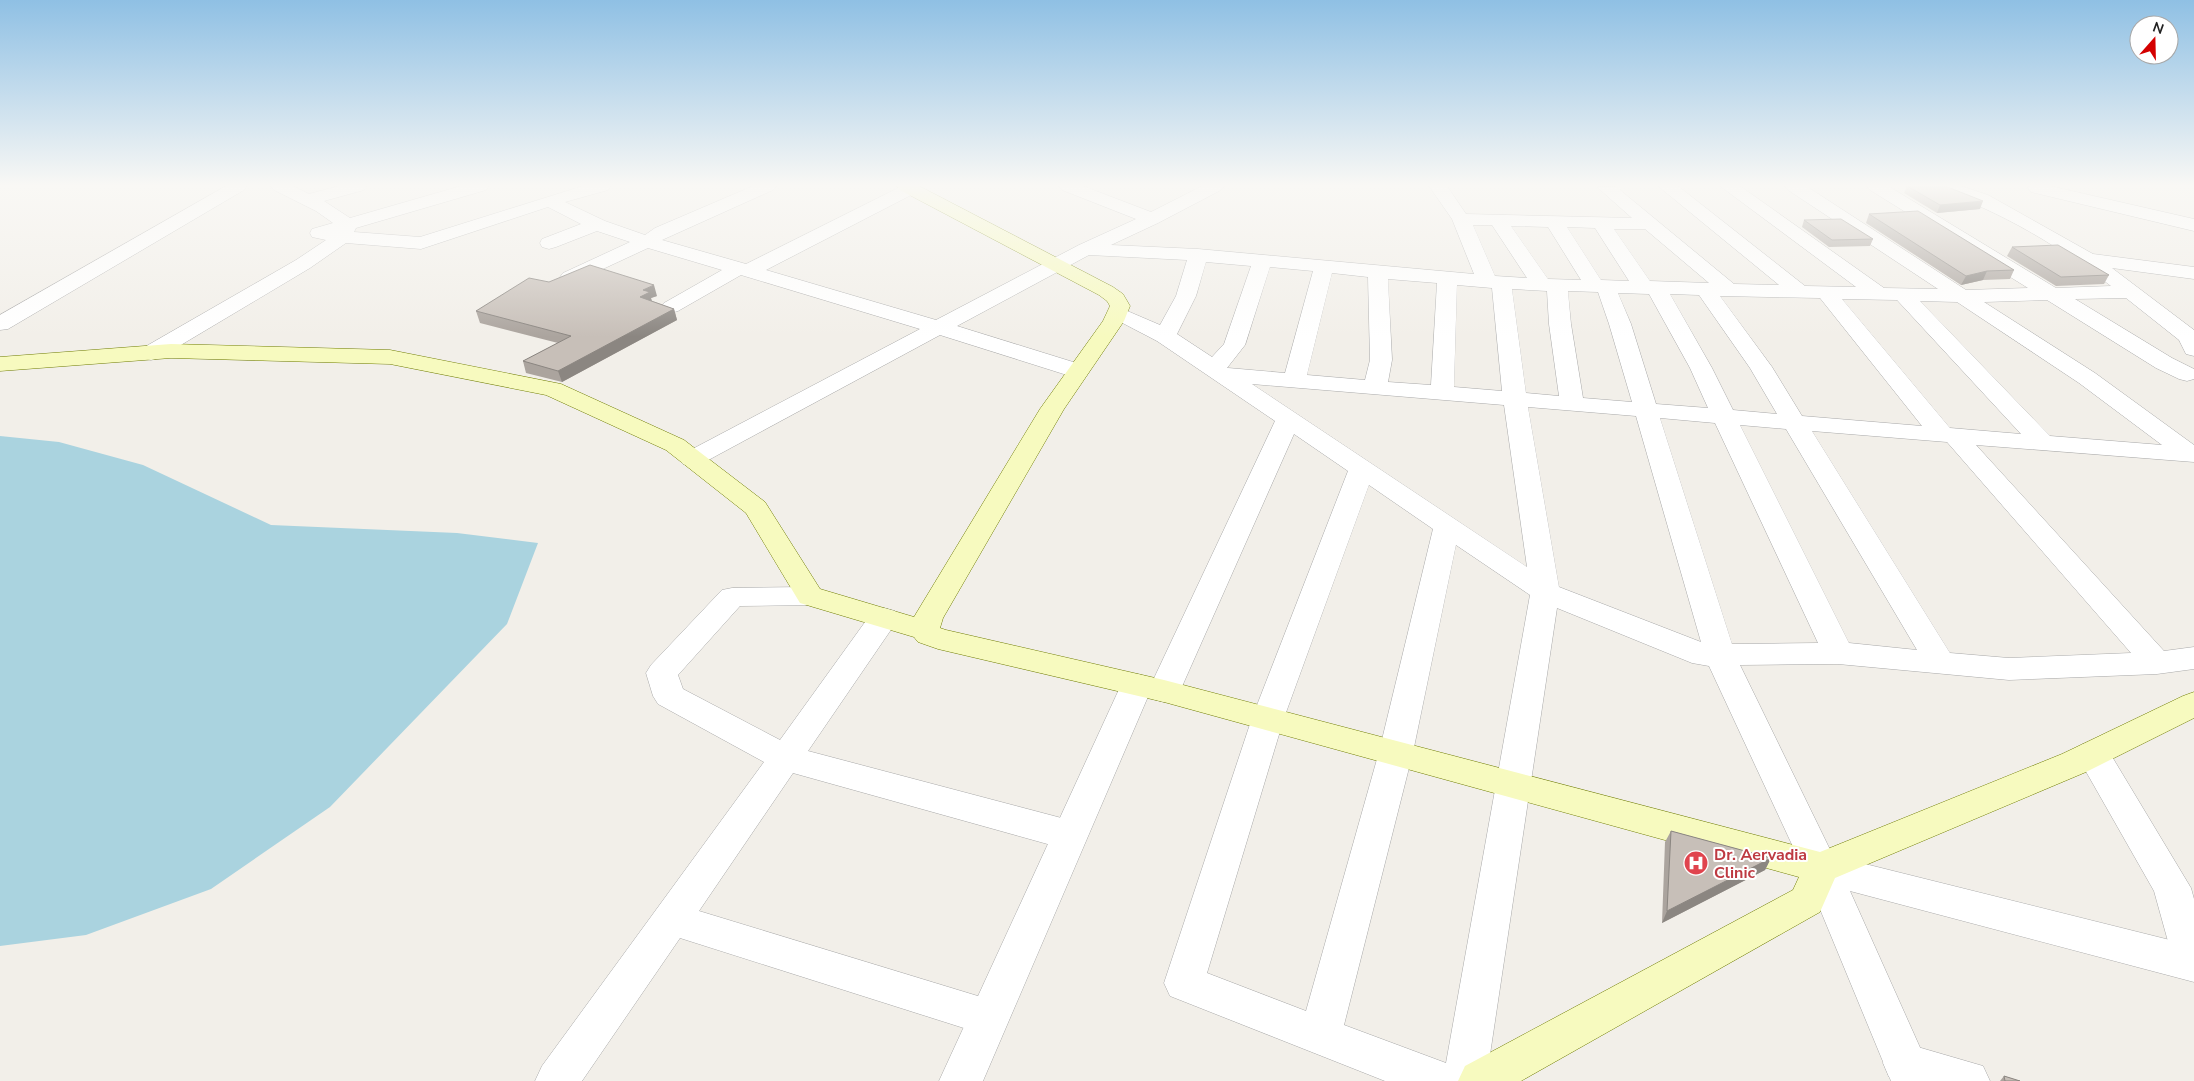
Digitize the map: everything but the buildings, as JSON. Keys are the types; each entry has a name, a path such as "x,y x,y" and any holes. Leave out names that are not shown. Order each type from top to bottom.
{"main road":[{"path":"925,630 928,618 1052,409 1118,313 1120,306 1116,298 1004,236"},
{"path":"0,364 171,351 390,357 553,389 675,446 756,508 810,596 925,630 929,635 938,639 1150,688 1268,718 1821,868 2092,754 2192,709"},
{"path":"1480,1081 1808,901 1821,868"}],"street":[{"path":"0,324 151,236"},
{"path":"151,353 303,264 338,236"},
{"path":"379,236 420,243 441,236"},
{"path":"549,243 566,236"},
{"path":"635,236 939,327 1078,371"},
{"path":"570,277 655,236"},
{"path":"671,307 809,236"},
{"path":"692,459 1057,264 1114,236"},
{"path":"1464,1081 1545,592 1515,399 1494,282 1470,236"},
{"path":"1511,236 1549,285 1560,324 1572,404"},
{"path":"1564,236 1601,287 1620,324 1720,655 1821,868 1908,1072 1968,1081"},
{"path":"1611,236 1650,288 1701,368 1838,653"},
{"path":"1666,236 1729,290"},
{"path":"1731,236 1802,292"},
{"path":"1800,236 1879,294"},
{"path":"1871,236 2087,378 2193,455"},
{"path":"1958,236 2164,363 2192,377"},
{"path":"2048,236 2088,259 2188,337 2194,349"},
{"path":"1086,249 1198,255 1446,278 1549,285 1961,296 2130,292"},
{"path":"1165,336 1186,296 1198,255"},
{"path":"2088,259 2194,272"},
{"path":"1219,372 1234,345 1262,261"},
{"path":"1294,381 1324,266"},
{"path":"1375,387 1381,360 1378,271"},
{"path":"1442,393 1446,278"},
{"path":"1705,289 1761,367 1940,662"},
{"path":"1826,293 1949,435 2157,663"},
{"path":"1903,295 2044,443"},
{"path":"1118,313 1165,336 1545,592 1703,656 1838,653 2009,669 2157,663 2194,658"},
{"path":"1219,372 1294,381 2193,455"},
{"path":"960,1081 1070,835 1150,688 1288,419"},
{"path":"1362,469 1268,718 1184,983 1438,1081"},
{"path":"1320,1036 1396,752 1447,526"},
{"path":"810,596 732,597 662,673 668,696 785,758 1070,835"},
{"path":"556,1081 884,618"},
{"path":"2092,754 2172,888 2194,963"},
{"path":"1821,868 2194,963"},
{"path":"671,919 989,1017"}],"water":[{"path":"0,436 59,442 143,465 271,525 457,533 538,543 507,624 330,807 211,889 86,935 0,946"}],"place":[{"name":"Dr. Aervadia Clinic","path":"1696,863"}]}
